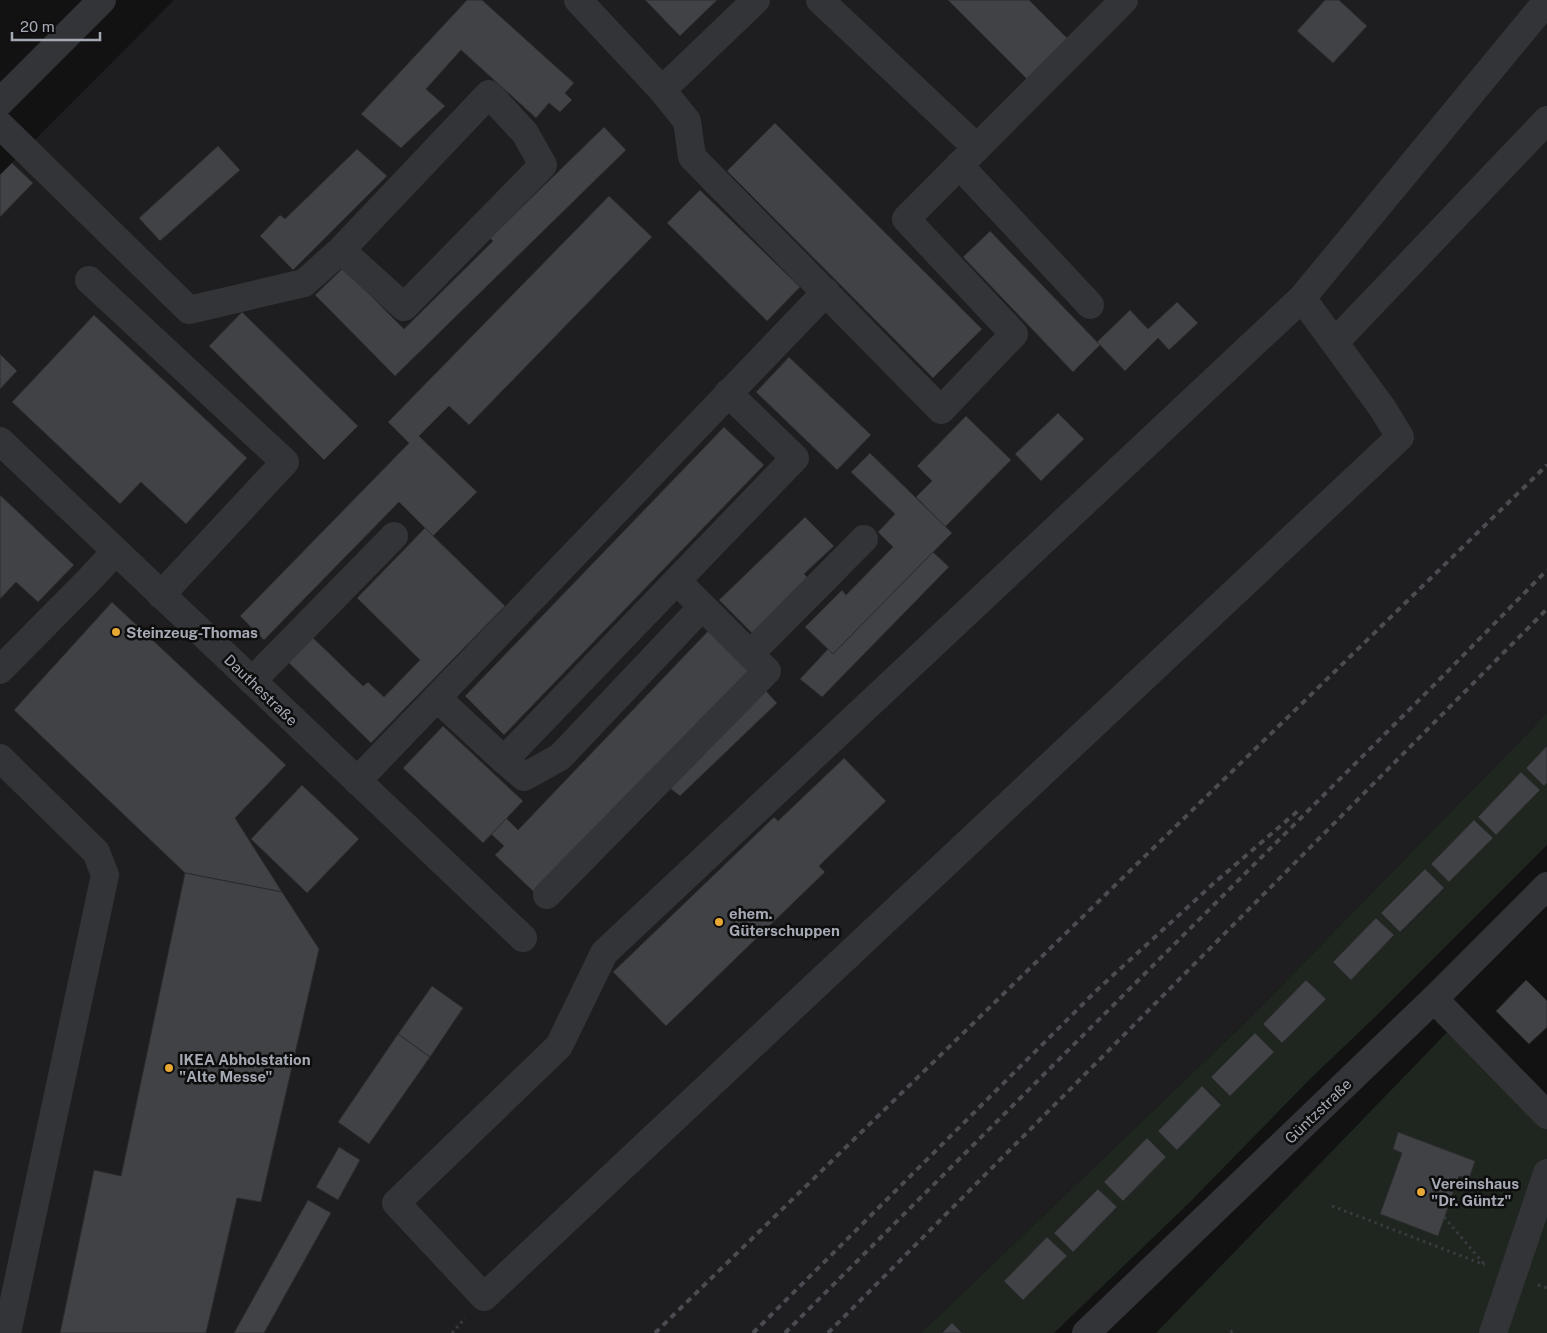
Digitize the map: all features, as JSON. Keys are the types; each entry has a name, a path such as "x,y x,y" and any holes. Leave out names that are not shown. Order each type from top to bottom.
{"street":[{"path":"0,102 102,0"},
{"path":"578,0 662,90 687,121 692,157 941,410 1014,334 906,219 1124,0"},
{"path":"662,90 756,0"},
{"path":"820,0 968,157 1090,305"},
{"path":"1302,298 1383,409 1400,437 484,1298 396,1203 559,1046 604,953 1302,298 1547,1"},
{"path":"0,125 189,310 304,283 341,250 489,94 525,133 543,165 404,306 341,250"},
{"path":"1335,342 1547,120"},
{"path":"89,280 285,462 162,595"},
{"path":"357,781 826,292"},
{"path":"504,760 796,458 728,393"},
{"name":"Dauthestraße","path":"0,441 522,938"},
{"path":"252,681 394,536"},
{"path":"750,654 864,539"},
{"path":"1,669 116,551"},
{"path":"546,896 767,671 677,581"},
{"path":"437,698 524,777 560,757 702,607"},
{"path":"0,758 96,852 105,875 6,1317"},
{"name":"Güntzstraße","path":"1086,1333 1434,999 1547,886"},
{"path":"1434,999 1547,1115"},
{"path":"1494,1333 1547,1173"}],"path":[{"path":"1332,1206 1547,1288"},
{"path":"1444,1217 1484,1265"},
{"path":"1231,1333 1236,1333"}],"shaded area":[{"path":"174,0 1547,0 1547,713 1253,1015 921,1333 0,1333 0,175"},
{"path":"1547,713 1547,845 1375,1017 1311,1078 1189,1203 1054,1333 921,1333 1253,1015"},
{"path":"1457,1022 1547,1100 1547,1333 1156,1333"}],"building":[{"path":"467,0 482,0 574,83 565,93 572,100 560,112 549,103 536,118 461,50 426,89 445,106 401,148 361,114"},
{"path":"645,0 717,0 680,36"},
{"path":"948,0 1029,0 1068,39 1028,80"},
{"path":"1325,0 1339,0 1367,26 1333,63 1297,31"},
{"path":"775,123 982,329 933,378 727,171"},
{"path":"604,127 626,150 395,376 315,295 343,268 404,329 493,241 490,238"},
{"path":"218,146 240,170 160,241 139,218"},
{"path":"357,149 387,176 293,270 260,236 280,215 285,219"},
{"path":"12,163 33,183 0,217 0,175"},
{"path":"700,190 800,287 767,321 667,223"},
{"path":"609,196 652,237 469,425 449,406 419,436 477,492 433,536 399,502 264,640 240,616 409,443 388,422"},
{"path":"990,231 1100,345 1073,372 963,257"},
{"path":"1177,302 1198,323 1169,350 1158,338 1125,371 1097,342 1130,310 1148,329"},
{"path":"242,312 358,426 324,460 209,346"},
{"path":"94,315 247,458 186,524 141,482 120,504 12,402"},
{"path":"0,354 17,371 0,389"},
{"path":"789,357 871,435 837,470 756,392"},
{"path":"1058,413 1084,439 1041,481 1015,454"},
{"path":"966,416 1011,460 945,527 916,497 932,481 917,466"},
{"path":"724,427 764,465 504,735 465,696"},
{"path":"870,453 952,533 833,654 805,627 842,590 846,595 893,547 878,532 895,514 851,472"},
{"path":"0,495 74,565 38,602 16,582 0,599"},
{"path":"805,517 834,546 804,574 808,578 752,633 719,600"},
{"path":"425,528 505,606 371,743 285,659 309,634 363,686 368,682 384,697 420,660 357,598"},
{"path":"933,552 949,567 822,697 800,679 828,649 833,654"},
{"path":"112,602 286,765 235,818 282,892 185,873 14,710"},
{"path":"711,628 752,667 535,893 495,855 504,846 491,834 506,818 518,830"},
{"path":"766,691 777,703 680,796 666,785"},
{"path":"443,726 523,801 483,843 403,768"},
{"path":"1547,746 1547,783 1544,786 1526,768"},
{"name":"ehem. Güterschuppen","path":"844,758 886,801 819,866 825,872 666,1026 613,972 774,817 778,821"},
{"path":"1521,772 1540,790 1496,835 1478,817"},
{"path":"302,785 359,839 307,893 251,839"},
{"path":"1474,820 1493,838 1449,882 1431,864"},
{"path":"1425,869 1444,888 1400,932 1381,913"},
{"path":"185,873 282,892 319,949 261,1202 237,1198 206,1333 60,1333 94,1170 121,1176"},
{"path":"1376,918 1394,935 1351,980 1333,962"},
{"path":"1306,980 1326,999 1282,1043 1263,1024"},
{"path":"1526,980 1547,1001 1547,1027 1529,1044 1496,1011"},
{"path":"432,986 463,1008 430,1057 398,1034"},
{"path":"1255,1033 1274,1052 1230,1096 1211,1077"},
{"path":"398,1034 430,1057 369,1144 338,1122"},
{"path":"1202,1086 1221,1105 1177,1150 1158,1131"},
{"name":"Vereinshaus \"Dr. Güntz\"","path":"1398,1132 1475,1161 1469,1179 1459,1176 1438,1236 1380,1214 1402,1153 1393,1149"},
{"path":"1147,1138 1166,1157 1123,1201 1104,1182"},
{"path":"339,1147 360,1160 338,1200 316,1187"},
{"path":"1098,1189 1117,1207 1073,1252 1054,1233"},
{"path":"308,1200 331,1213 264,1333 234,1333"},
{"path":"1047,1237 1067,1256 1023,1300 1004,1281"},
{"path":"952,1323 962,1333 942,1333"}],"railway":[{"path":"655,1333 1547,465"},
{"path":"785,1333 1547,570"},
{"path":"828,1333 1547,609"},
{"path":"753,1333 1098,989 1213,884 1299,810"}],"place":[{"name":"Steinzeug-Thomas","path":"116,632"},
{"name":"ehem. Güterschuppen","path":"719,922"},
{"name":"IKEA Abholstation \"Alte Messe\"","path":"169,1068"},
{"name":"Vereinshaus \"Dr. Güntz\"","path":"1421,1192"}]}
